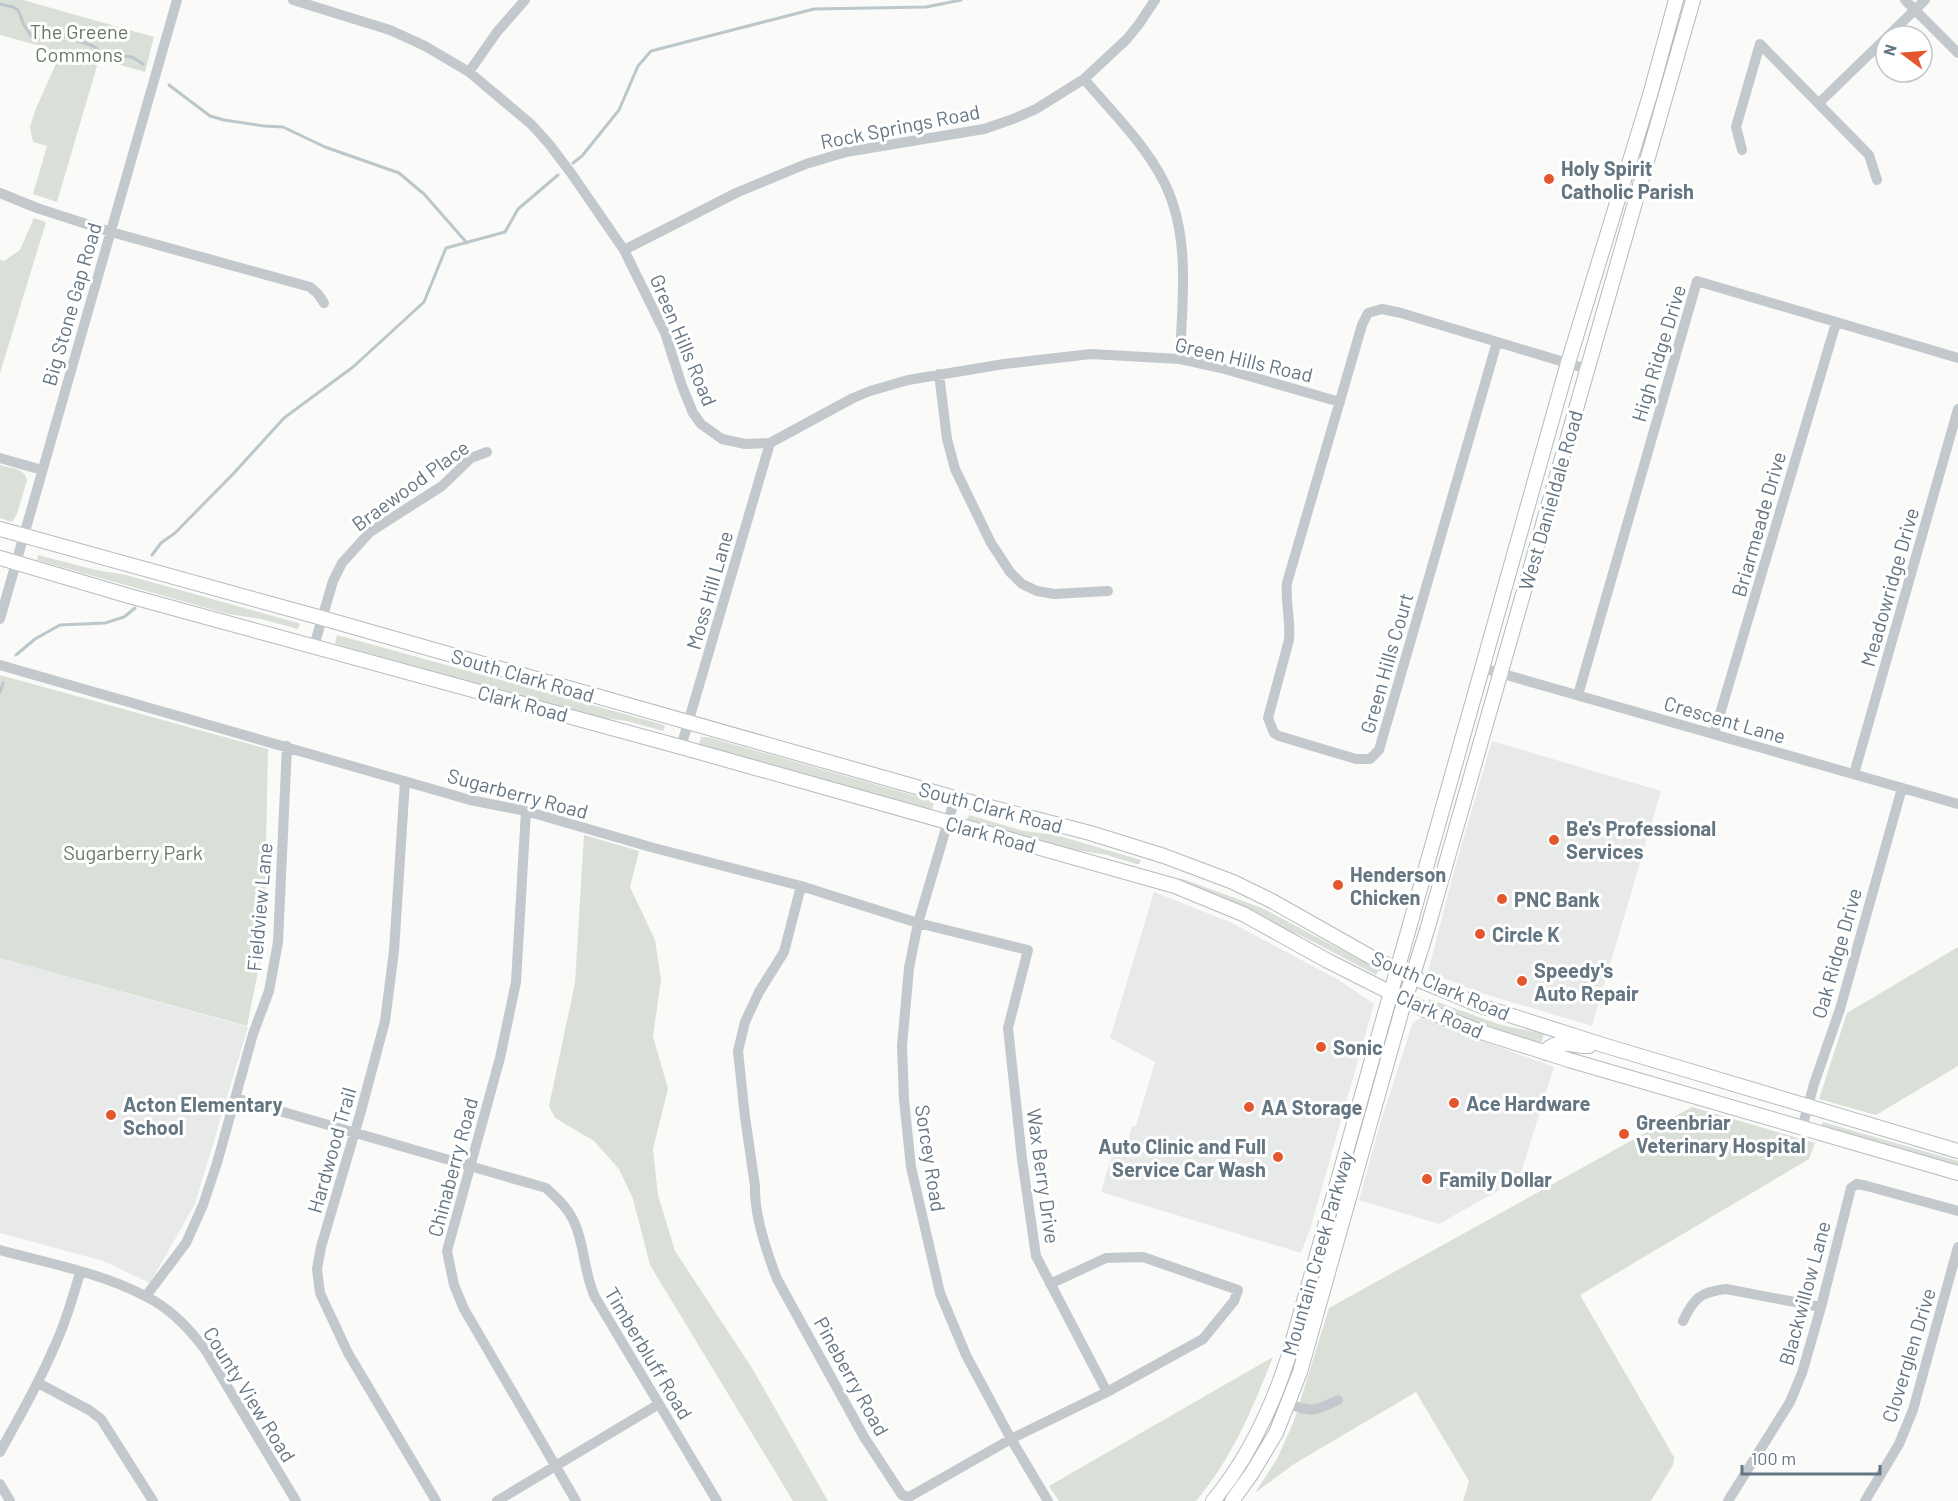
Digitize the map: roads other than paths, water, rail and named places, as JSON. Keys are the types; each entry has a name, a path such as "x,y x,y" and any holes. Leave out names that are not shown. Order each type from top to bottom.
{"main road":[{"name":"West Danieldale Road","path":"1390,992 1568,363 1676,0"},
{"name":"West Danieldale Road","path":"1405,999 1693,0"},
{"path":"1664,43 1679,48"},
{"path":"1631,157 1647,162"},
{"path":"1598,264 1616,270"},
{"name":"South Clark Road","path":"0,529 955,798 1090,833 1164,856 1211,873 1253,892 1371,957 1484,1007 1808,1107 1958,1150"},
{"name":"Clark Road","path":"0,558 129,596 1156,880 1243,914 1328,961 1427,1011 1475,1030 1650,1084 1958,1173"},
{"path":"1464,732 1482,737"},
{"path":"1438,825 1456,828"},
{"path":"1156,880 1164,856"},
{"name":"Mountain Creek Parkway","path":"1217,1499 1243,1460 1278,1388 1390,992"},
{"name":"Mountain Creek Parkway","path":"1232,1501 1264,1453 1289,1404 1405,999"},
{"path":"1546,1053 1548,1047 1554,1044 1581,1047 1603,1045"},
{"path":"1650,1084 1656,1061"},
{"path":"1324,1230 1339,1234"}],"street":[{"name":"Big Stone Gap Road","path":"0,619 177,0"},
{"name":"Green Hills Road","path":"292,0 408,37 469,72 511,106 549,144 624,250 665,333 693,413 710,432 729,441 745,444 770,443 870,391 908,380 1014,362 1091,354 1180,359 1230,370 1340,402"},
{"path":"469,72 497,32 525,0"},
{"name":"Rock Springs Road","path":"624,250 738,192 806,164 846,152 984,129 1036,109 1084,79 1127,39 1155,0"},
{"path":"1905,0 1958,53"},
{"path":"1900,24 1925,0"},
{"path":"1742,150 1736,127 1760,44 1869,155 1877,180"},
{"path":"1818,103 1874,49"},
{"path":"1084,79 1150,159 1174,205 1182,253 1180,359"},
{"path":"0,193 37,208 111,232 310,287 324,303"},
{"name":"High Ridge Drive","path":"1578,695 1697,281 1958,358"},
{"name":"Green Hills Court","path":"1497,342 1382,744 1375,755 1364,760 1279,736 1274,733 1268,718 1289,640 1287,583 1368,313 1382,309 1401,313 1587,369"},
{"name":"Briarmeade Drive","path":"1714,734 1836,323"},
{"path":"939,374 946,430 955,469 991,543 1012,574 1022,584 1037,591 1054,594 1108,591"},
{"name":"Meadowridge Drive","path":"1854,774 1958,410"},
{"name":"Moss Hill Lane","path":"681,747 770,443"},
{"name":"Braewood Place","path":"314,646 333,581 342,563 370,532 442,486 471,458 487,452"},
{"path":"0,458 42,470"},
{"name":"Sugarberry Road","path":"0,665 470,800 526,812 801,886 918,923 1028,950"},
{"name":"Crescent Lane","path":"1482,668 1958,804"},
{"name":"Fieldview Lane","path":"146,1296 186,1243 203,1205 253,1034 269,991 278,942 287,746"},
{"name":"Hardwood Trail","path":"405,781 394,951 384,1021 355,1133 321,1247 317,1269 320,1293 348,1353 436,1501"},
{"name":"Oak Ridge Drive","path":"1802,1128 1840,1009 1902,788"},
{"name":"Sorcey Road","path":"955,798 918,923 909,968 902,1046 904,1100 911,1167 940,1293 966,1355 1011,1439 1048,1501"},
{"name":"Chinaberry Road","path":"526,812 516,982 500,1058 447,1251 454,1284 464,1309 576,1501"},
{"name":"Pineberry Road","path":"801,886 784,952 759,992 745,1022 738,1051 755,1186 754,1196 769,1257 777,1279 864,1437 902,1495 909,1497 924,1490 1011,1439 1107,1392 1203,1339 1234,1301 1238,1290 1143,1257 1106,1258 1050,1284"},
{"name":"Wax Berry Drive","path":"1028,950 1008,1028 1022,1159 1036,1256 1107,1392"},
{"name":"Timberbluff Road","path":"235,1098 546,1188 562,1202 576,1225 589,1286 594,1297 717,1501"},
{"name":"Blackwillow Lane","path":"1728,1501 1790,1402 1802,1373 1851,1188 1857,1184 1867,1186 1958,1211"},
{"name":"Cloverglen Drive","path":"1865,1501 1899,1444 1912,1410 1958,1247"},
{"name":"County View Road","path":"0,1250 113,1282 146,1296 191,1331 296,1501"},
{"path":"0,1452 38,1383 63,1328 80,1273"},
{"path":"1683,1322 1695,1300 1713,1290 1726,1289 1821,1307"},
{"path":"38,1383 100,1419 153,1501"},
{"path":"1289,1404 1310,1411 1338,1400"},
{"path":"497,1501 659,1404"},
{"path":"0,1484 10,1501"}],"waterway":[{"path":"573,163 582,156 619,110 638,66 651,51 814,9 926,7 961,0"},
{"path":"0,4 18,10 32,37 43,40 65,36 93,46 103,53 132,57 143,64"},
{"path":"169,85 210,116 224,120 283,127 325,147 399,173 424,194 467,243"},
{"path":"152,555 161,543 175,533 234,473 284,418 353,367 424,302 446,248 505,232 518,209 558,175"},
{"path":"16,655 35,639 60,625 105,623 124,617 135,608"},
{"path":"0,692 3,683"}],"place":[{"name":"Holy Spirit Catholic Parish","path":"1549,179"},
{"name":"Be's Professional Services","path":"1554,840"},
{"name":"Henderson Chicken","path":"1338,885"},
{"name":"PNC Bank","path":"1502,899"},
{"name":"Circle K","path":"1480,934"},
{"name":"Speedy's Auto Repair","path":"1522,981"},
{"name":"Sonic","path":"1321,1047"},
{"name":"Ace Hardware","path":"1454,1103"},
{"name":"AA Storage","path":"1249,1107"},
{"name":"Acton Elementary School","path":"111,1115"},
{"name":"Greenbriar Veterinary Hospital","path":"1624,1134"},
{"name":"Auto Clinic and Full Service Car Wash","path":"1278,1157"},
{"name":"Family Dollar","path":"1427,1179"}],"park label":[{"name":"The Greene Commons","path":"79,42"},
{"name":"Sugarberry Park","path":"133,852"}]}
